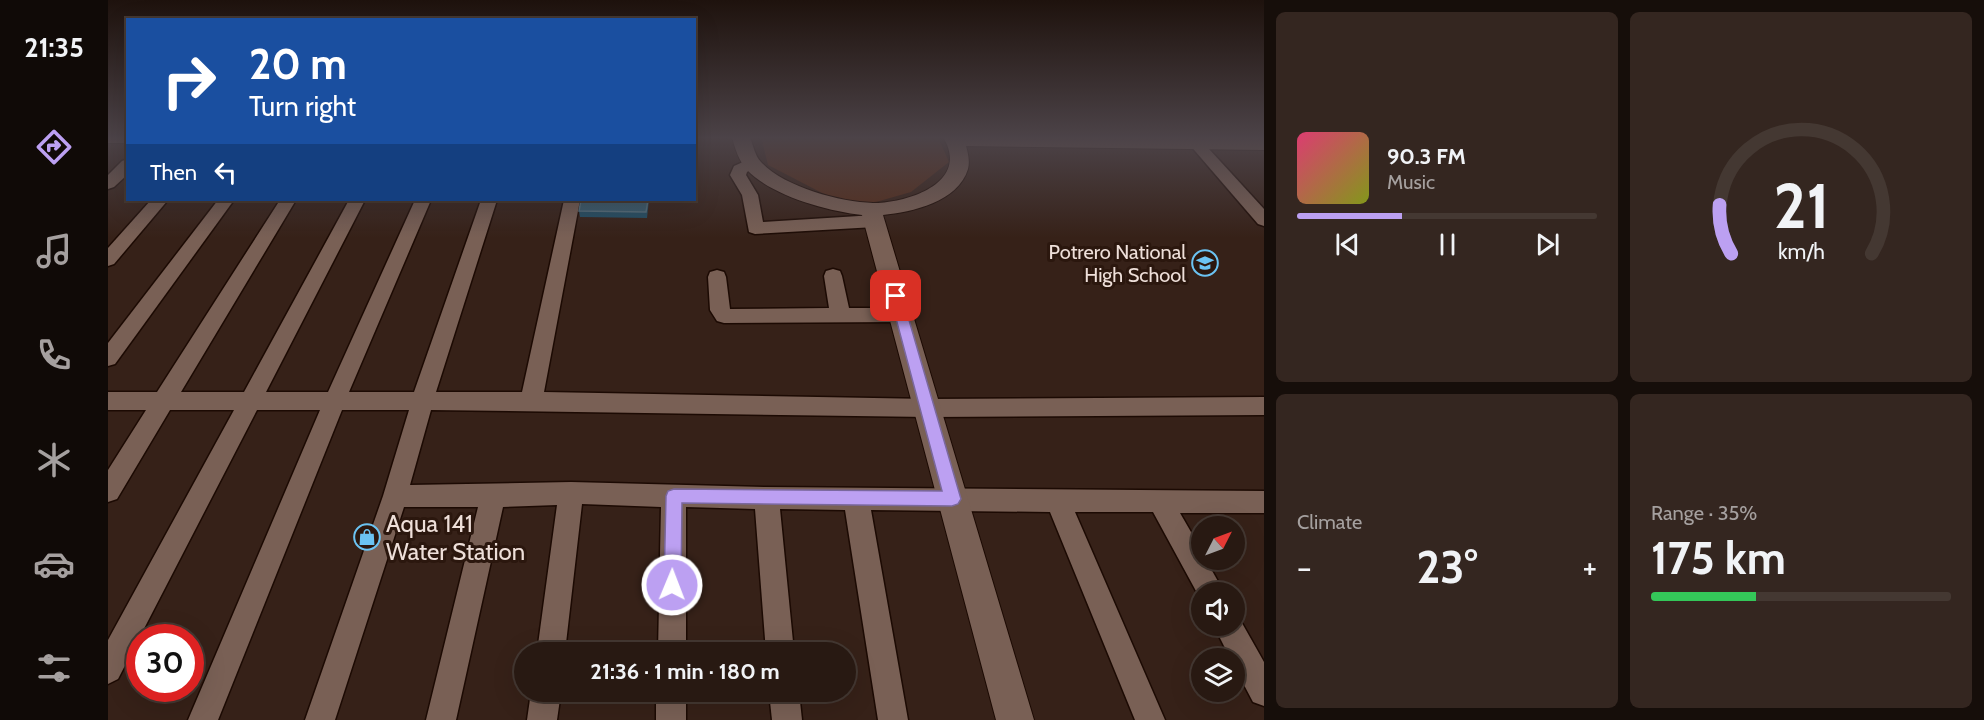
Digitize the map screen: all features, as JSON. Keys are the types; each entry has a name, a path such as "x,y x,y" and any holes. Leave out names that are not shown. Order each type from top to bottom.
{"street":[{"path":"108,184 121,171"},
{"path":"739,171 738,175 750,195 755,228 873,215 921,201 950,184 957,171"},
{"path":"762,171 786,188 873,215"},
{"path":"1220,171 1264,220"},
{"path":"108,260 159,201"},
{"path":"108,357 225,201"},
{"path":"108,491 287,201"},
{"path":"108,669 356,201"},
{"path":"203,720 335,400 423,201"},
{"path":"320,720 395,496 422,402 489,201"},
{"path":"531,401 572,201"},
{"path":"873,215 1015,720"},
{"path":"834,276 840,315"},
{"path":"717,277 720,310 724,316 901,315"},
{"path":"108,400 531,401 929,408 1264,406"},
{"path":"395,496 571,493 765,498 1159,500 1263,505"},
{"path":"552,642 571,493"},
{"path":"441,720 493,496"},
{"path":"672,642 674,496"},
{"path":"765,498 779,642"},
{"path":"856,498 893,720"},
{"path":"1058,500 1150,720"},
{"path":"1159,500 1204,582"},
{"path":"1234,636 1264,691"},
{"path":"542,720 545,702"},
{"path":"671,702 671,720"},
{"path":"785,702 787,720"}],"shaded area":[{"path":"779,171 938,171 911,192 876,202 853,202 824,194"}],"building":[{"path":"581,201 648,201 646,212 579,211"}],"place":[{"name":"Potrero National High School","path":"1205,263"},
{"name":"Aqua 141 Water Station","path":"367,537"}],"route":[{"path":"672,585 674,496 952,499 929,408 896,296"}]}
